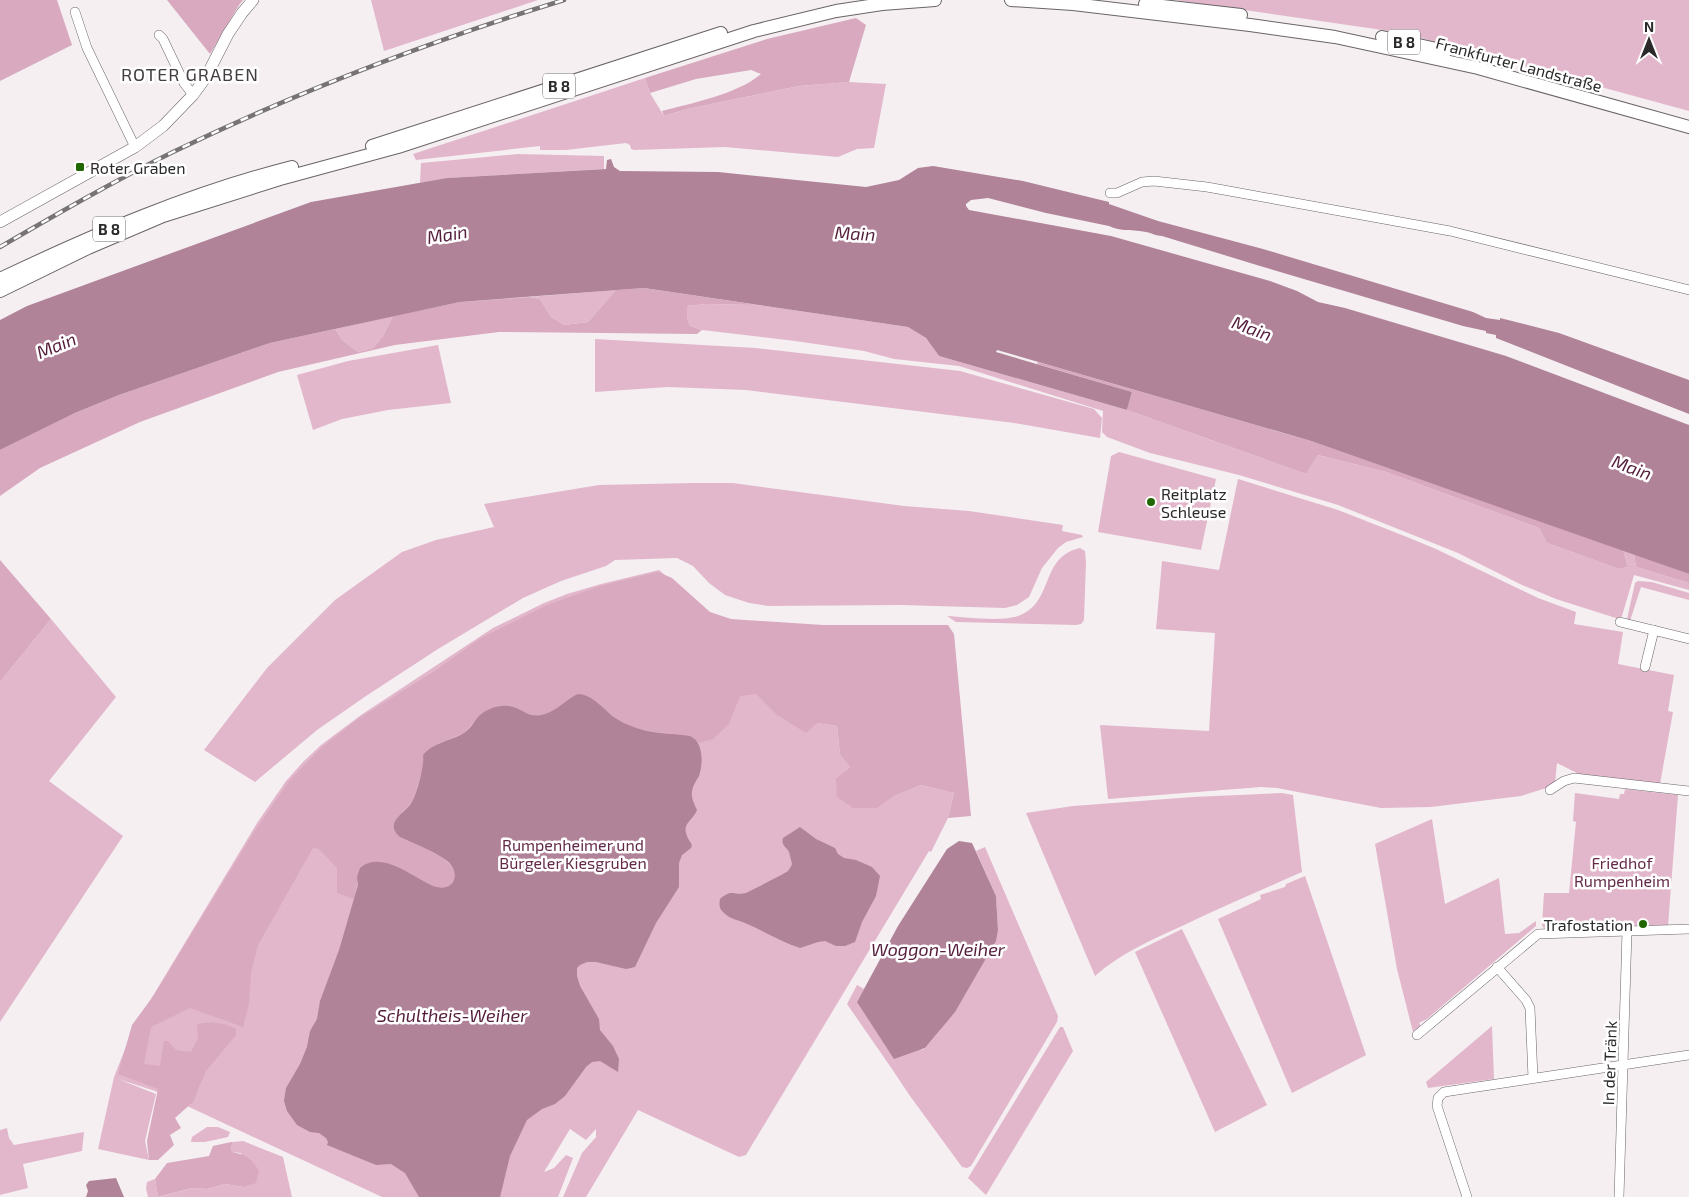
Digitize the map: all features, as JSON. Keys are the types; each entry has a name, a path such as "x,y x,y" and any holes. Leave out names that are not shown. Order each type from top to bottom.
{"main road":[{"name":"B 8","path":"0,279 129,220 264,174 400,138 750,23 855,0"},
{"name":"B 8","path":"0,291 88,248 163,216 280,179 398,147 754,31 844,10 882,4 935,0"},
{"name":"Frankfurter Landstraße","path":"1011,0 1092,6 1250,24 1344,38 1478,68 1689,127"},
{"name":"Frankfurter Landstraße","path":"1112,0 1255,16 1372,35 1476,59 1689,118"}],"street":[{"path":"0,222 135,147 163,126 206,77 228,34 253,0"},
{"path":"75,12 88,48 135,147"},
{"path":"159,35 163,39 184,83 193,94"},
{"path":"1110,193 1117,193 1148,181 1185,183 1450,231 1689,290"},
{"path":"1620,622 1689,639"},
{"path":"1645,667 1654,630"},
{"path":"1550,790 1564,781 1574,778 1689,791"},
{"path":"1417,1034 1538,934 1689,929"},
{"name":"In der Tränk","path":"1619,1197 1627,931"},
{"path":"1497,967 1526,1000 1530,1008 1533,1078"},
{"path":"1467,1197 1437,1106 1438,1098 1444,1092 1689,1055"}],"green space":[{"path":"371,0 538,0 384,51"},
{"path":"1175,0 1689,0 1689,111 1403,33"},
{"path":"645,78 650,93 664,116 687,109 799,86 849,82 886,84 874,148 857,149 838,157 725,147 634,150 626,143 566,150 540,150 540,146 416,160 413,154"},
{"path":"518,154 604,156 604,169 448,178 420,183 421,163"},
{"path":"616,290 588,322 564,325 551,317 540,299 529,297"},
{"path":"706,304 758,305 908,327 926,338 939,356 1127,410 1306,474 1318,455 1386,472 1539,528 1547,543 1619,569 1628,567 1623,550 1634,554 1636,567 1689,583 1689,590 1634,575 1622,616 1619,619 1556,599 1522,585 1458,553 1338,505 1239,475 1150,453 1107,437 1102,432 1103,411 959,366 894,359 864,351 702,330 690,326 687,318 687,306"},
{"path":"393,316 383,336 373,348 358,352 342,340 335,329"},
{"path":"595,339 756,348 960,371 1094,409 1102,418 1100,438 1014,423 746,390 668,387 595,392"},
{"path":"438,345 451,403 388,410 342,419 313,430 297,375 348,361"},
{"path":"1119,452 1216,479 1201,550 1098,532 1111,456"},
{"path":"1238,479 1338,510 1436,549 1538,598 1576,612 1574,624 1623,632 1618,664 1674,675 1668,711 1673,712 1660,784 1581,775 1557,763 1555,783 1546,788 1521,796 1431,807 1381,808 1277,788 1261,787 1108,799 1100,725 1209,731 1215,633 1156,629 1162,561 1219,570"},
{"path":"733,483 904,506 969,511 1063,525 1062,531 1082,535 1083,537 1066,542 1058,548 1042,568 1029,597 1017,605 1005,608 901,605 768,606 749,603 725,595 709,583 693,566 677,558 615,560 606,566 561,581 523,598 438,649 317,730 255,782 204,750 267,668 335,600 402,552 436,540 494,527 484,504 599,485"},
{"path":"1080,548 1085,551 1086,562 1084,620 1081,624 956,622 947,616 993,619 1011,618 1030,610 1038,601 1058,561 1067,553"},
{"name":"Rumpenheimer und Bürgeler Kiesgruben","path":"659,570 713,617 817,723 837,726 840,755 850,767 836,778 892,797 921,785 954,793 948,818 931,852 929,851 746,1155 739,1157 638,1110 586,1197 563,1197 582,1153 596,1137 596,1129 586,1140 570,1129 544,1172 554,1168 566,1155 573,1158 558,1197 382,1197 155,1091 118,1079 156,1094 145,1141 149,1160 98,1149 114,1077 133,1029 257,823 286,781 303,762 321,745 361,715 493,628 567,594"},
{"path":"1638,581 1652,582 1689,593 1689,600 1641,587 1630,621 1627,619 1635,583"},
{"path":"51,619 116,697 49,781 123,836 0,1022 0,682"},
{"name":"Friedhof Rumpenheim","path":"1625,789 1678,795 1668,926 1545,930 1542,925 1544,893 1569,893 1576,822 1573,821 1575,793 1619,799 1620,794 1624,794"},
{"path":"1282,793 1293,795 1302,872 1148,942 1115,960 1095,976 1026,813 1073,806 1193,797"},
{"path":"1432,819 1445,904 1499,878 1505,934 1519,933 1536,921 1536,926 1427,1019 1419,1023 1421,1026 1413,1032 1397,969 1375,844"},
{"path":"985,847 1058,1016 1057,1022 971,1166 967,1168 962,1167 910,1096 847,1004 857,985 864,989 857,1002 922,1050 925,1048 940,1030 998,930 996,896 976,851"},
{"path":"1305,876 1366,1055 1292,1093 1218,919 1261,899 1260,895 1285,887 1286,884"},
{"path":"1182,929 1267,1105 1215,1132 1135,952"},
{"path":"1492,1026 1494,1079 1428,1088 1426,1082"},
{"path":"1060,1027 1063,1027 1073,1051 986,1195 968,1178"},
{"path":"207,1127 218,1127 230,1132 228,1137 205,1142 191,1142 192,1137"},
{"path":"7,1128 9,1138 14,1145 84,1132 82,1151 23,1164 28,1188 0,1195 0,1130"},
{"path":"243,1141 283,1157 292,1197 159,1197 192,1188 207,1189 225,1184 243,1187 241,1153 232,1152 231,1148 233,1142"},
{"path":"155,1179 158,1197 148,1197 147,1182"}],"shaded area":[{"path":"0,0 57,0 72,45 0,81"},
{"path":"167,0 243,0 210,54"},
{"path":"856,18 866,25 849,82 799,86 687,109 664,116 662,111 727,92 740,87 761,74 751,70 696,79 650,93 645,78 767,39"},
{"path":"644,288 758,305 706,304 687,306 687,318 690,326 702,330 697,334 499,332 395,345 278,372 140,422 40,468 0,496 0,450 75,413 119,395 270,343 335,329 342,340 358,352 373,348 383,336 393,316 460,302 529,297 540,299 551,317 564,325 588,322 616,290"},
{"path":"1038,362 1311,441 1623,550 1628,567 1619,569 1547,543 1539,528 1386,472 1318,455 1306,474 1127,410 1132,392 1037,364"},
{"path":"1634,554 1689,574 1689,583 1636,567"},
{"path":"0,560 51,619 0,682"},
{"path":"658,572 672,578 710,612 731,619 823,625 948,625 954,634 971,816 948,818 954,793 921,785 892,797 877,808 853,808 837,797 836,778 850,767 840,755 837,726 817,723 806,733 776,714 756,694 740,696 729,724 713,739 698,743 690,736 655,732 633,727 617,719 595,700 574,696 548,714 536,716 522,712 515,707 479,716 464,733 439,743 423,755 425,762 412,802 402,812 400,837 447,861 454,872 453,883 447,887 437,887 389,864 373,862 365,864 360,868 354,899 337,893 337,868 319,849 313,848 258,945 251,972 249,1004 243,1027 190,1008 151,1027 144,1064 160,1066 164,1041 168,1041 176,1050 191,1052 198,1038 197,1024 212,1022 227,1025 236,1029 236,1035 206,1071 194,1101 175,1118 181,1128 170,1135 174,1145 158,1160 149,1160 147,1141 158,1089 118,1074 132,1025 154,995 254,832 289,781 321,748 358,719 436,670 481,638 547,605 600,586"},
{"path":"233,1142 232,1152 248,1158 259,1171 256,1183 243,1187 225,1184 207,1189 192,1188 158,1197 155,1179 167,1163 209,1156 213,1146"}],"water":[{"name":"Main","path":"611,159 614,167 620,171 718,172 866,187 899,180 918,168 933,166 1023,181 1109,202 1109,204 1158,221 1263,249 1473,312 1486,318 1500,320 1500,318 1559,333 1689,380 1689,414 1496,338 1496,335 1486,333 1486,331 1463,326 1162,236 1148,232 1118,229 988,198 971,200 966,204 969,210 1111,236 1270,281 1297,291 1318,302 1345,308 1506,356 1689,425 1689,574 1311,441 997,350 996,352 1132,392 1127,410 939,356 926,338 908,327 644,288 460,302 270,343 119,395 75,413 0,450 0,320 27,306 311,202 447,178 606,169 607,160"},
{"name":"Schultheis-Weiher","path":"578,694 589,697 612,716 638,729 690,736 698,743 701,754 701,766 699,776 692,789 693,801 697,810 685,830 692,845 682,855 679,863 679,887 656,923 635,967 626,969 596,962 587,962 577,968 580,986 599,1019 600,1030 613,1046 619,1059 618,1072 600,1061 592,1062 586,1067 565,1096 527,1120 510,1156 500,1197 419,1197 405,1173 391,1164 376,1165 327,1145 326,1138 319,1133 310,1132 297,1125 287,1111 284,1101 286,1088 300,1064 307,1047 310,1031 317,1019 320,1001 339,950 358,885 357,877 360,868 368,863 386,863 396,866 431,885 440,887 451,885 454,880 455,875 451,864 429,850 400,837 395,832 394,822 414,798 422,771 423,755 432,747 459,736 489,709 508,706 529,714 545,714"},
{"path":"800,827 816,839 835,848 838,854 844,858 856,860 872,867 880,876 876,896 862,922 855,942 845,946 836,946 825,941 800,948 731,918 720,908 720,899 724,896 731,893 746,893 788,871 792,864 789,852 783,844 783,838"},
{"name":"Woggon-Weiher","path":"959,841 972,843 996,896 998,930 996,941 955,1012 925,1048 894,1059 857,1002 898,926 947,849"},
{"path":"116,1178 124,1197 86,1197 88,1191 86,1185 89,1181"}],"railway":[{"path":"0,247 151,163 268,108 366,68 464,32 564,0"}],"place":[{"name":"Roter Graben","path":"80,167"},
{"name":"Reitplatz Schleuse","path":"1151,502"},
{"name":"Trafostation","path":"1643,924"}],"district":[{"name":"ROTER GRABEN","path":"190,74"}]}
